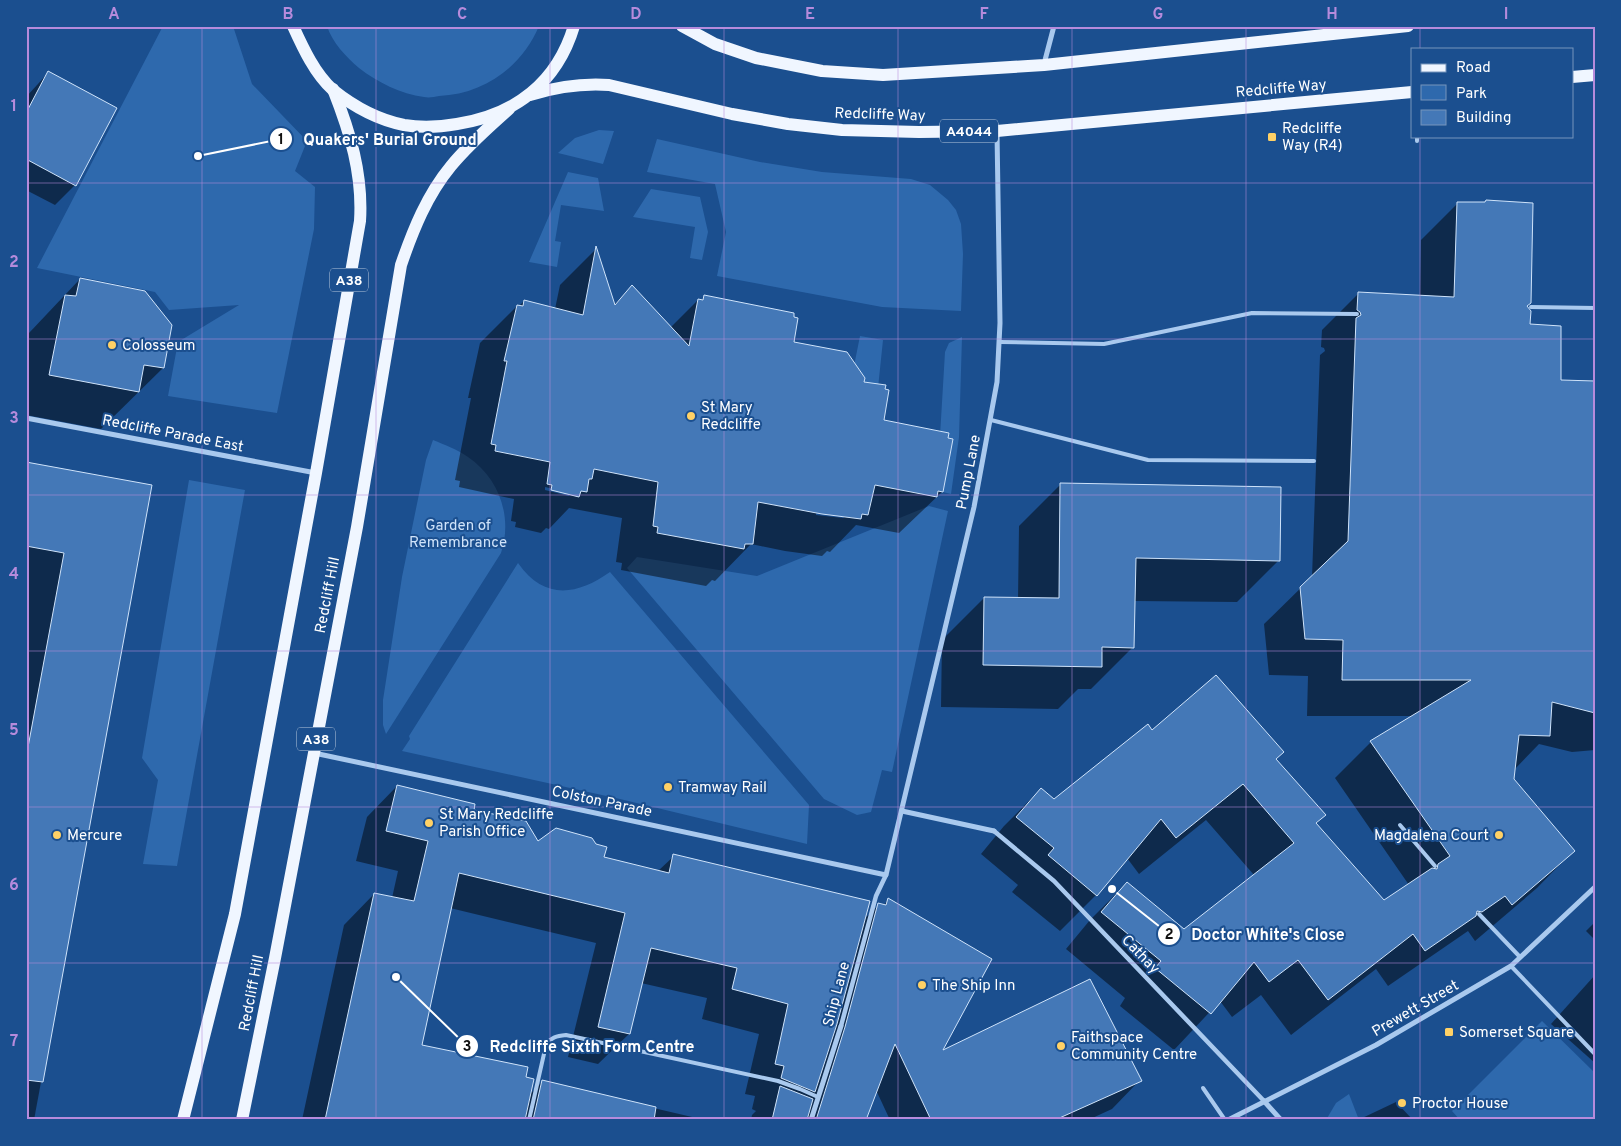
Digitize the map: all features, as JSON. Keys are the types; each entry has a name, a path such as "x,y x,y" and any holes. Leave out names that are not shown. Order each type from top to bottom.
{"main road":[{"name":"A38","path":"293,26 316,69 333,89 368,113 404,125 440,127 476,121 509,109 530,95 553,72 568,46 574,26"},
{"path":"682,26 715,44 756,58 822,71 883,75 1044,65 1408,26"},
{"path":"1574,77 1595,75"},
{"name":"Redcliffe Way","path":"530,95 549,89 570,86 589,84 609,85 732,114 788,124 842,130 919,132 997,131 1411,92"},
{"name":"A38","path":"183,1120 235,914 360,221 361,202 354,148 333,89"},
{"name":"Redcliff Hill","path":"242,1120 274,967 358,518 401,265 412,234 429,197 450,166 509,109"}],"street":[{"path":"1044,65 1054,26"},
{"name":"Pump Lane","path":"886,875 974,507 997,382 1000,342 997,131"},
{"name":"Redcliffe Parade East","path":"26,418 316,473"},
{"name":"Colston Parade","path":"313,753 886,875"},
{"path":"902,811 994,831"},
{"name":"Cathay","path":"994,831 1054,881 1264,1102"},
{"name":"Ship Lane","path":"811,1120 841,1026 876,896 886,875"},
{"name":"Prewett Street","path":"1227,1120 1376,1045 1511,966 1595,887"},
{"path":"1264,1102 1281,1120"}],"lane":[{"path":"1531,307 1595,308"},
{"path":"1000,342 1104,344 1252,313 1356,314"},
{"path":"991,420 1148,460 1314,461"},
{"path":"1400,825 1435,866"},
{"path":"1479,914 1520,957"},
{"path":"1511,966 1595,1054"},
{"path":"529,1120 546,1045 557,1036 566,1035 778,1081 818,1097"},
{"path":"1203,1088 1227,1120"}],"green space":[{"path":"163,26 233,26 252,84 307,141 295,171 315,187 314,229 277,413 168,396 178,342 239,305 169,310 155,292 37,268"},
{"path":"327,26 539,26 523,54 500,76 471,90 456,94 428,97 398,90 381,83 366,73 354,64 340,49 332,38"},
{"path":"599,130 614,131 603,164 558,153 575,138"},
{"path":"657,139 760,162 822,172 911,179 930,185 948,200 956,210 961,224 963,254 961,311 882,307 717,276 726,232 715,184 647,172"},
{"path":"568,172 598,178 604,211 561,205 555,241 561,242 557,267 529,262"},
{"path":"651,189 700,197 708,232 702,260 690,258 695,227 633,217"},
{"path":"860,336 883,340 878,388 864,385 864,381 853,371"},
{"path":"962,337 959,437 951,494 943,492 953,439 948,438 948,433 944,432 944,437 940,436 945,352 949,343"},
{"name":"Garden of Remembrance","path":"433,440 464,454 488,476 501,499 504,512 504,539 501,553 386,734 383,725 383,700 402,577 426,460"},
{"path":"189,480 245,490 177,866 143,864 158,780 142,758"},
{"path":"929,506 948,511 892,772 882,770 871,812 857,815 824,799 627,568 637,557 757,576"},
{"path":"518,563 528,575 539,583 561,590 585,586 610,572 809,805 807,844 620,799 402,751 410,739 409,736"},
{"path":"1542,1021 1595,1073 1595,1120 1460,1120 1452,1111"},
{"path":"1349,1094 1359,1120 1326,1120 1336,1103"}],"building":[{"path":"48,71 117,108 76,186 26,159 26,113"},
{"path":"1486,200 1533,203 1531,303 1527,306 1531,311 1530,324 1561,326 1561,380 1595,381 1595,713 1552,702 1550,736 1519,735 1514,779 1575,851 1512,905 1505,896 1482,912 1477,911 1476,916 1425,951 1413,934 1328,1000 1298,960 1269,982 1254,962 1211,1014 1155,968 1161,961 1101,912 1127,882 1184,929 1294,843 1243,784 1176,838 1161,819 1097,896 1048,855 1054,848 1016,817 1041,788 1054,799 1148,724 1152,730 1216,675 1284,752 1276,759 1326,815 1316,823 1384,900 1432,868 1437,869 1438,864 1450,856 1370,741 1471,680 1342,680 1343,640 1305,639 1300,587 1348,541 1356,318 1361,315 1357,310 1358,292 1454,297 1457,202 1485,202"},
{"name":"St Mary Redcliffe","path":"596,246 615,305 632,285 689,346 698,299 703,300 704,295 794,313 794,317 798,318 794,342 847,352 865,378 864,382 886,385 885,389 889,390 884,420 949,433 948,438 953,439 943,492 938,491 937,497 875,485 868,515 862,514 861,519 758,502 753,544 745,544 744,549 657,533 658,527 653,526 658,482 594,469 592,479 589,479 587,492 581,491 579,497 551,490 552,485 547,484 550,462 495,451 496,445 491,444 507,361 504,361 517,305 523,306 524,300 583,315"},
{"name":"Colosseum","path":"80,278 145,291 172,325 164,368 144,365 139,392 49,375 65,295 76,296"},
{"name":"Mercure","path":"26,462 152,485 43,1082 26,1080 26,758 64,553 26,546"},
{"path":"1060,483 1281,487 1280,561 1136,558 1134,648 1102,647 1102,667 983,665 984,597 1059,598"},
{"path":"397,785 475,804 474,810 526,821 538,841 556,828 592,838 596,844 607,847 604,857 669,873 673,854 870,901 837,1024 815,1092 781,1078 784,1066 775,1064 788,1004 732,989 737,968 651,948 630,1034 598,1027 625,913 459,873 422,1045 528,1067 526,1077 534,1079 525,1120 325,1120 374,893 414,901 428,841 386,831"},
{"path":"888,898 992,959 943,1050 1090,979 1142,1081 1055,1120 931,1120 895,1044 866,1120 816,1120 845,1027 878,903 886,905"},
{"path":"542,1080 656,1107 654,1120 533,1120"},
{"path":"780,1086 813,1099 807,1120 772,1120"}],"place":[{"name":"Redcliffe Way (R4)","path":"1272,137"},
{"name":"Quakers' Burial Ground","path":"198,156"},
{"name":"Colosseum","path":"112,345"},
{"name":"St Mary Redcliffe","path":"691,416"},
{"name":"Tramway Rail","path":"668,787"},
{"name":"St Mary Redcliffe Parish Office","path":"429,823"},
{"name":"Mercure","path":"57,835"},
{"name":"Magdalena Court","path":"1499,835"},
{"name":"Doctor White's Close","path":"1112,889"},
{"name":"Redcliffe Sixth Form Centre","path":"396,977"},
{"name":"The Ship Inn","path":"922,985"},
{"name":"Somerset Square","path":"1449,1032"},
{"name":"Faithspace Community Centre","path":"1061,1046"},
{"name":"Proctor House","path":"1402,1103"}]}
